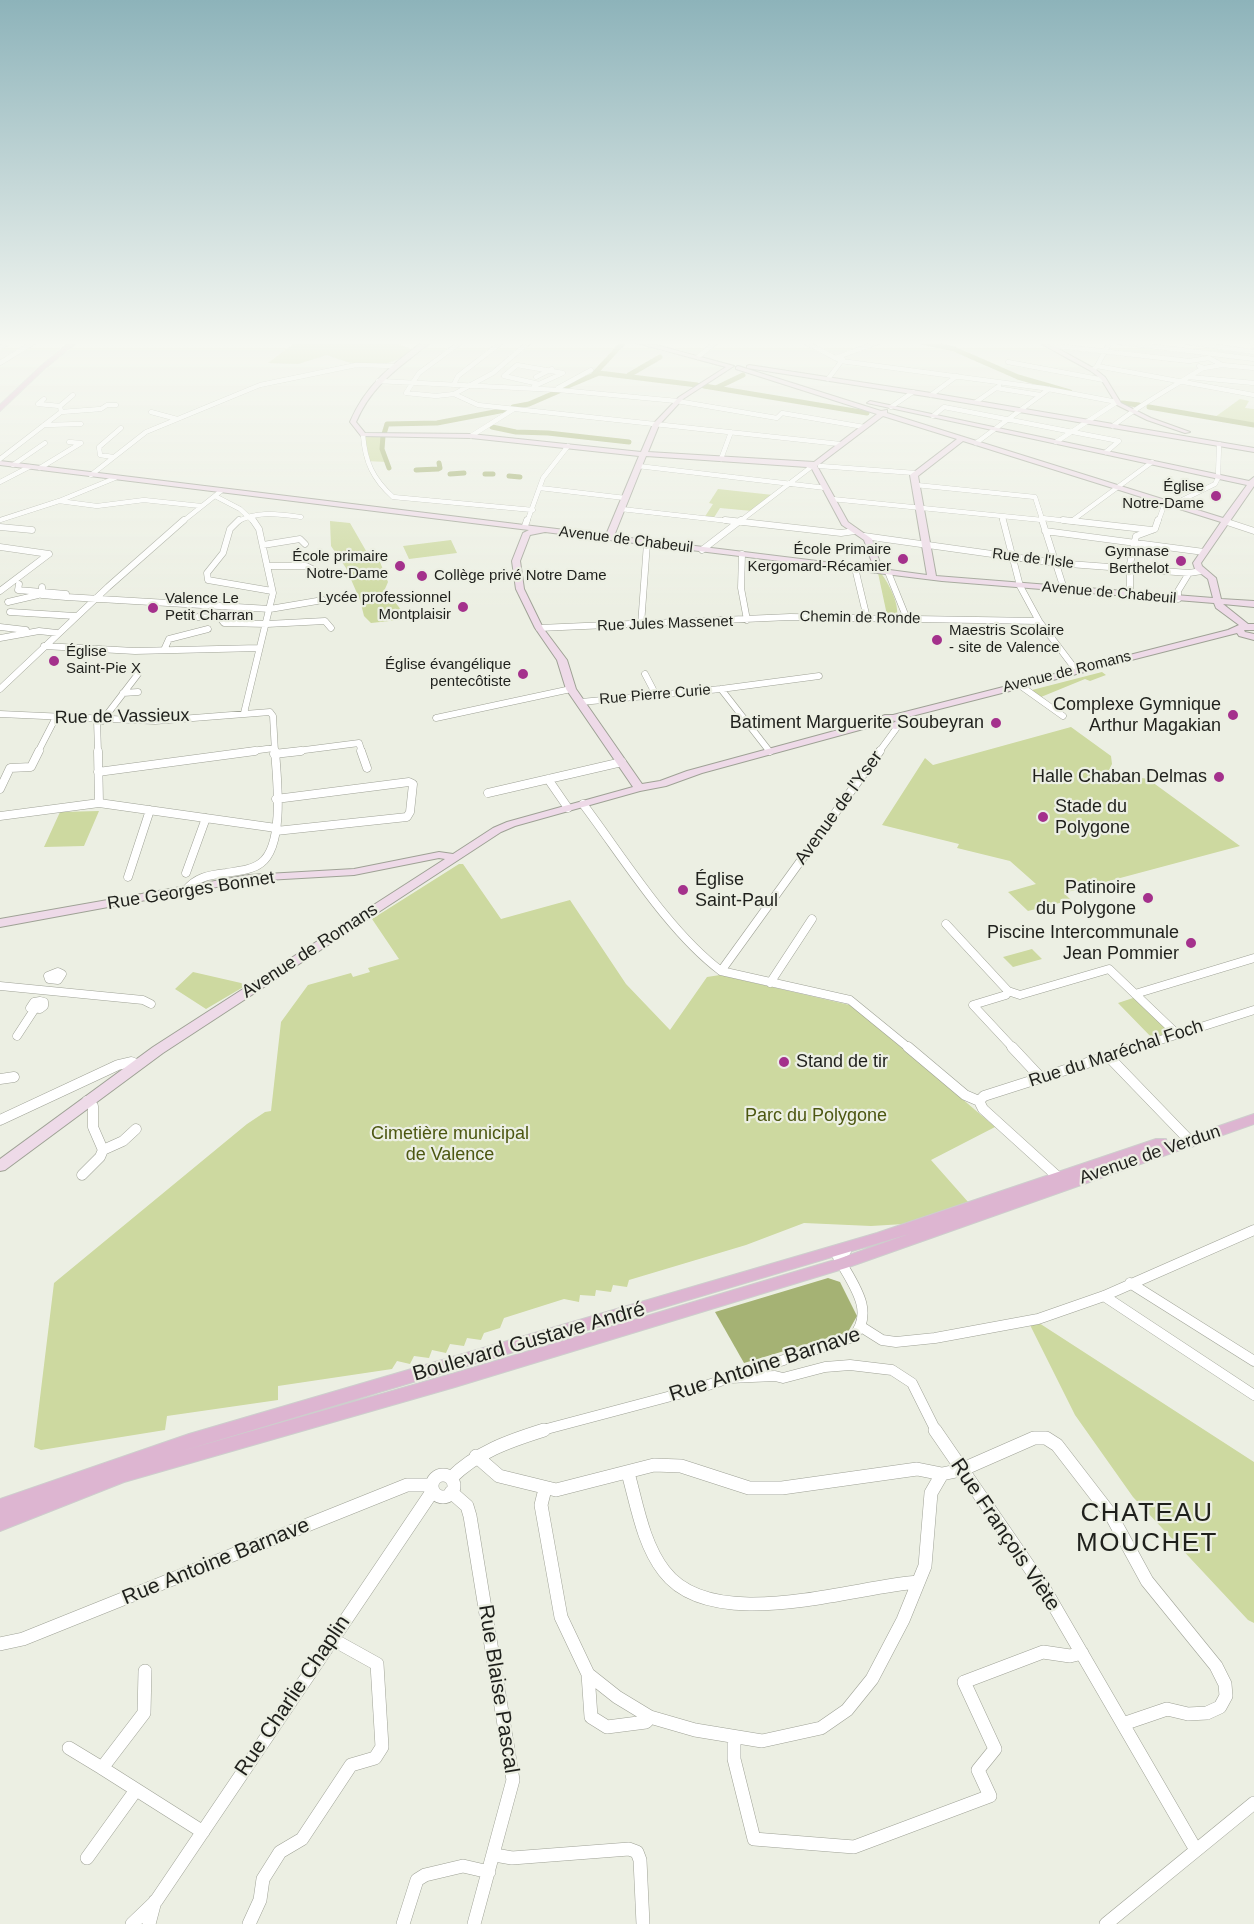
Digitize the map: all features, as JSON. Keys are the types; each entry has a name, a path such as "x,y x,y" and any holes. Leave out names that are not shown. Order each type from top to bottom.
{"main road":[{"path":"361,432 363,435 471,436 643,454 814,466 857,432"},
{"path":"609,538 653,432"},
{"path":"938,432 1224,521"},
{"path":"1008,432 1253,482 1204,552 1200,567 1212,578 1216,602 1246,627 1254,637"},
{"path":"1147,432 1254,450"},
{"path":"1185,432 1219,444"},
{"path":"932,577 915,473 961,439"},
{"path":"4,463 218,494 342,505 512,526 527,530 516,561 518,583 539,628 562,660 571,689 642,788"},
{"path":"814,466 845,523 864,536 886,572"},
{"name":"Avenue de Chabeuil","path":"526,530 546,530 886,572 1020,586 1254,604"},
{"name":"Avenue de Romans","path":"1020,686 1183,647 1246,627"},
{"name":"Avenue de Romans","path":"0,1166 136,1064 503,827 867,725 892,724 1076,670 1246,627"},
{"name":"Rue Georges Bonnet","path":"0,923 249,878 354,872 434,856 454,857"},
{"name":"Avenue de Verdun","path":"1047,1191 1188,1139 1254,1111"},
{"name":"Avenue de Verdun","path":"1058,1177 1254,1119"},
{"name":"Boulevard Gustave André","path":"0,1523 123,1475 409,1394 840,1261 979,1211 1058,1177"},
{"name":"Boulevard Gustave André","path":"0,1507 189,1441 1047,1191"}],"street":[{"path":"4,463 33,432"},
{"path":"113,457 100,455 99,447 117,432"},
{"path":"92,475 147,432"},
{"path":"471,436 478,432"},
{"path":"721,459 730,432 840,444"},
{"path":"976,443 991,432"},
{"path":"1056,442 1073,432 1119,441 1106,453"},
{"path":"363,435 365,461 379,484 393,496 533,510"},
{"path":"40,468 81,443 69,442"},
{"path":"4,463 45,443"},
{"path":"1130,594 1130,569 1136,536 1152,530 1169,504 1215,484 1219,444"},
{"path":"526,530 543,478 568,446"},
{"path":"1073,520 1152,462"},
{"path":"638,466 826,488"},
{"path":"702,550 814,466 915,473"},
{"path":"0,482 29,467"},
{"path":"0,520 59,501 115,478"},
{"path":"916,485 1035,497 1064,589"},
{"path":"540,488 625,498"},
{"path":"0,689 93,599 163,536 218,494 250,516 260,529 272,591 267,624 244,712"},
{"path":"832,499 1002,517 1073,520 1152,530"},
{"path":"59,501 97,506 144,500 201,506"},
{"path":"621,509 841,533 855,531"},
{"path":"0,514 11,516"},
{"path":"272,591 208,580 207,573 224,551 233,526 250,516 274,514 301,517"},
{"path":"1002,517 1020,586 1039,621 1076,670"},
{"path":"1224,521 1254,531"},
{"path":"1090,536 1093,523"},
{"path":"0,526 32,531"},
{"path":"1045,531 1204,552"},
{"name":"Rue de l'Isle","path":"864,536 1056,563 1189,573 1200,567"},
{"path":"263,545 300,539 305,544"},
{"path":"641,626 647,543"},
{"path":"0,547 49,554 0,591"},
{"path":"742,554 741,588 747,620"},
{"path":"267,566 306,566 316,571"},
{"path":"855,568 867,618"},
{"path":"886,572 907,619"},
{"path":"1179,599 1178,591 1189,573"},
{"path":"19,584 18,590 64,592 93,599 270,609 323,600"},
{"path":"8,602 42,591"},
{"path":"198,617 206,605"},
{"path":"10,612 75,616"},
{"path":"198,617 220,618 224,623 267,624 325,621 331,628"},
{"path":"164,650 169,639 210,632 198,617"},
{"name":"Rue Jules Massenet","path":"539,628 641,626 790,617"},
{"name":"Chemin de Ronde","path":"790,617 1039,621"},
{"path":"0,627 57,633"},
{"path":"0,638 39,632"},
{"path":"44,646 164,650 260,648"},
{"path":"99,803 99,721 138,674"},
{"path":"645,674 656,695"},
{"path":"722,689 819,676"},
{"path":"1020,686 1063,716"},
{"path":"436,718 571,689"},
{"name":"Rue Pierre Curie","path":"581,702 722,689 770,752"},
{"path":"123,693 138,692"},
{"name":"Rue de Vassieux","path":"0,714 99,721 155,721 270,711 273,716 274,751"},
{"path":"0,789 10,768 31,767 55,718"},
{"name":"Avenue de l'Yser","path":"721,971 892,724"},
{"path":"98,772 359,743 367,768"},
{"path":"185,891 189,883 196,878 243,871 264,860 271,853 276,829 274,751"},
{"path":"488,793 622,762"},
{"path":"548,779 568,808"},
{"path":"0,816 99,803 276,829 407,816 410,812 413,784 409,782 276,799"},
{"path":"583,804 666,915 709,962 721,971 850,1000 965,1095 979,1101 983,1109 1058,1177 1054,1186 1047,1191"},
{"path":"128,877 150,810"},
{"path":"186,873 206,818"},
{"path":"770,983 812,919"},
{"path":"946,924 1008,991 1020,995 1109,969 1177,1034"},
{"path":"1135,994 1254,958"},
{"path":"17,1036 34,1010 44,1006 44,1002 40,1001 52,981"},
{"path":"0,986 143,1000 151,1004"},
{"path":"1008,991 1006,995 972,1005 1041,1078"},
{"name":"Rue du Maréchal Foch","path":"979,1101 984,1095 1254,1010"},
{"path":"1108,1056 1188,1139"},
{"path":"0,1119 118,1065 131,1062 136,1064"},
{"path":"0,1078 14,1077"},
{"path":"87,1101 93,1106 93,1127 103,1150"},
{"path":"82,1175 100,1157 103,1150 123,1141 136,1129"},
{"name":"Rue Antoine Barnave","path":"451,1478 462,1464 505,1443 729,1378 854,1337 863,1328 882,1340 896,1342 925,1339 1038,1318 1104,1296 1254,1230"},
{"path":"863,1328 866,1317 864,1308 837,1255 877,1239"},
{"path":"1130,1283 1254,1361"},
{"path":"1104,1296 1254,1395"},
{"name":"Rue François Viète","path":"729,1378 775,1376 783,1378 825,1367 850,1365 892,1370 912,1383 929,1421 1045,1590 1196,1850"},
{"path":"476,1456 499,1476 545,1489 569,1488 654,1465 681,1466 749,1488 782,1488 917,1468 942,1474 961,1470 1034,1438 1046,1438 1057,1444 1111,1515 1147,1581 1216,1665 1225,1684 1226,1696 1220,1707 1207,1713 1188,1714 1167,1709 1123,1724"},
{"path":"628,1473 654,1554 663,1571 673,1581 692,1593 721,1601 768,1606 796,1604 895,1582 918,1582"},
{"path":"588,1674 617,1697 650,1717 734,1738 778,1740 821,1728 848,1710 872,1679 903,1620 925,1566 930,1493 942,1474"},
{"path":"442,1475 451,1478 455,1485 451,1492 443,1497 432,1488 436,1477 442,1475"},
{"name":"Rue Antoine Barnave","path":"0,1644 23,1639 407,1485 432,1488"},
{"name":"Rue Charlie Chaplin","path":"132,1924 156,1901 432,1488"},
{"path":"545,1489 541,1505 555,1591 561,1617 588,1674 591,1717 607,1727 646,1722 650,1717"},
{"name":"Rue Blaise Pascal","path":"451,1492 467,1506 470,1515 513,1780 495,1855 474,1924"},
{"path":"249,1924 260,1900 263,1879 280,1852 302,1839 351,1765 375,1758 382,1748 376,1664 332,1639"},
{"path":"734,1738 734,1759 754,1839 854,1847 990,1796 978,1770 995,1749 964,1682 1043,1652 1070,1656 1082,1653"},
{"path":"102,1768 144,1713 145,1671"},
{"path":"69,1748 202,1832"},
{"path":"87,1858 136,1790"},
{"path":"1106,1924 1254,1803"},
{"path":"495,1855 512,1858 629,1849 637,1852 640,1860 644,1924"},
{"path":"403,1924 417,1880 425,1875 463,1866 489,1872"},
{"name":"Rue Charlie Chaplin","path":"149,1924 156,1901"}],"green space":[{"path":"363,435 383,436 382,450 387,462 365,461"},
{"path":"718,489 773,495 752,511 720,508 713,519 704,518 713,504 709,503"},
{"path":"330,521 350,523 369,556 380,562 388,582 385,589 408,619 371,623 364,616 360,600 346,568 331,546"},
{"path":"451,540 457,553 409,559 403,546"},
{"path":"878,573 881,573 893,594 897,616 887,615"},
{"path":"1102,672 1106,675 1090,681 1085,679 1041,697 1032,690"},
{"name":"Stade du Polygone","path":"1071,727 1111,756 1112,764 1109,770 1112,773 1148,779 1240,846 1064,893 1071,900 1028,911 1008,892 1036,884 1010,861 957,848 959,844 882,825 925,758 933,765"},
{"path":"99,811 84,846 44,847 60,812"},
{"name":"Cimetière municipal de Valence","path":"459,864 463,864 501,919 570,900 626,984 670,1030 707,977 720,975 854,1006 995,1127 931,1160 969,1203 904,1224 871,1226 804,1223 746,1245 629,1280 627,1287 613,1285 611,1292 596,1290 595,1296 580,1295 579,1302 564,1299 504,1318 500,1328 484,1333 481,1340 467,1338 464,1346 450,1344 446,1353 432,1350 429,1358 414,1356 410,1364 397,1361 392,1369 278,1386 278,1400 167,1416 165,1430 41,1450 34,1447 54,1283 247,1124 265,1112 271,1111 281,1022 308,985 351,973 353,977 370,972 368,968 399,959 372,919"},
{"path":"1032,949 1042,959 1013,967 1003,957"},
{"path":"193,972 241,983 245,986 206,1009 175,989"},
{"path":"1136,997 1172,1033 1153,1039 1118,1003"},
{"path":"1039,1323 1254,1462 1254,1623 1248,1620 1133,1497 1075,1415 1030,1325"}],"shaded area":[{"path":"828,1278 840,1282 857,1316 848,1332 744,1363 715,1312"}],"waterway":[{"path":"515,432 629,442"},
{"path":"383,436 382,449 389,468"},
{"path":"416,470 438,469 440,468 439,463"},
{"path":"450,474 464,473"},
{"path":"485,474 493,474"},
{"path":"509,476 520,477"}],"place":[{"name":"Église Notre-Dame","path":"1216,496"},
{"name":"École Primaire Kergomard-Récamier","path":"903,559"},
{"name":"Gymnase Berthelot","path":"1181,561"},
{"name":"École primaire Notre-Dame","path":"400,566"},
{"name":"Collège privé Notre Dame","path":"422,576"},
{"name":"Lycée professionnel Montplaisir","path":"463,607"},
{"name":"Valence Le Petit Charran","path":"153,608"},
{"name":"Maestris Scolaire - site de Valence","path":"937,640"},
{"name":"Église Saint-Pie X","path":"54,661"},
{"name":"Église évangélique pentecôtiste","path":"523,674"},
{"name":"Complexe Gymnique Arthur Magakian","path":"1233,715"},
{"name":"Batiment Marguerite Soubeyran","path":"996,723"},
{"name":"Halle Chaban Delmas","path":"1219,777"},
{"name":"Stade du Polygone","path":"1043,817"},
{"name":"Église Saint-Paul","path":"683,890"},
{"name":"Patinoire du Polygone","path":"1148,898"},
{"name":"Piscine Intercommunale Jean Pommier","path":"1191,943"},
{"name":"Stand de tir","path":"784,1062"}],"district":[{"name":"CHATEAU MOUCHET","path":"1147,1529"}],"park label":[{"name":"Parc du Polygone","path":"816,1116"}]}
